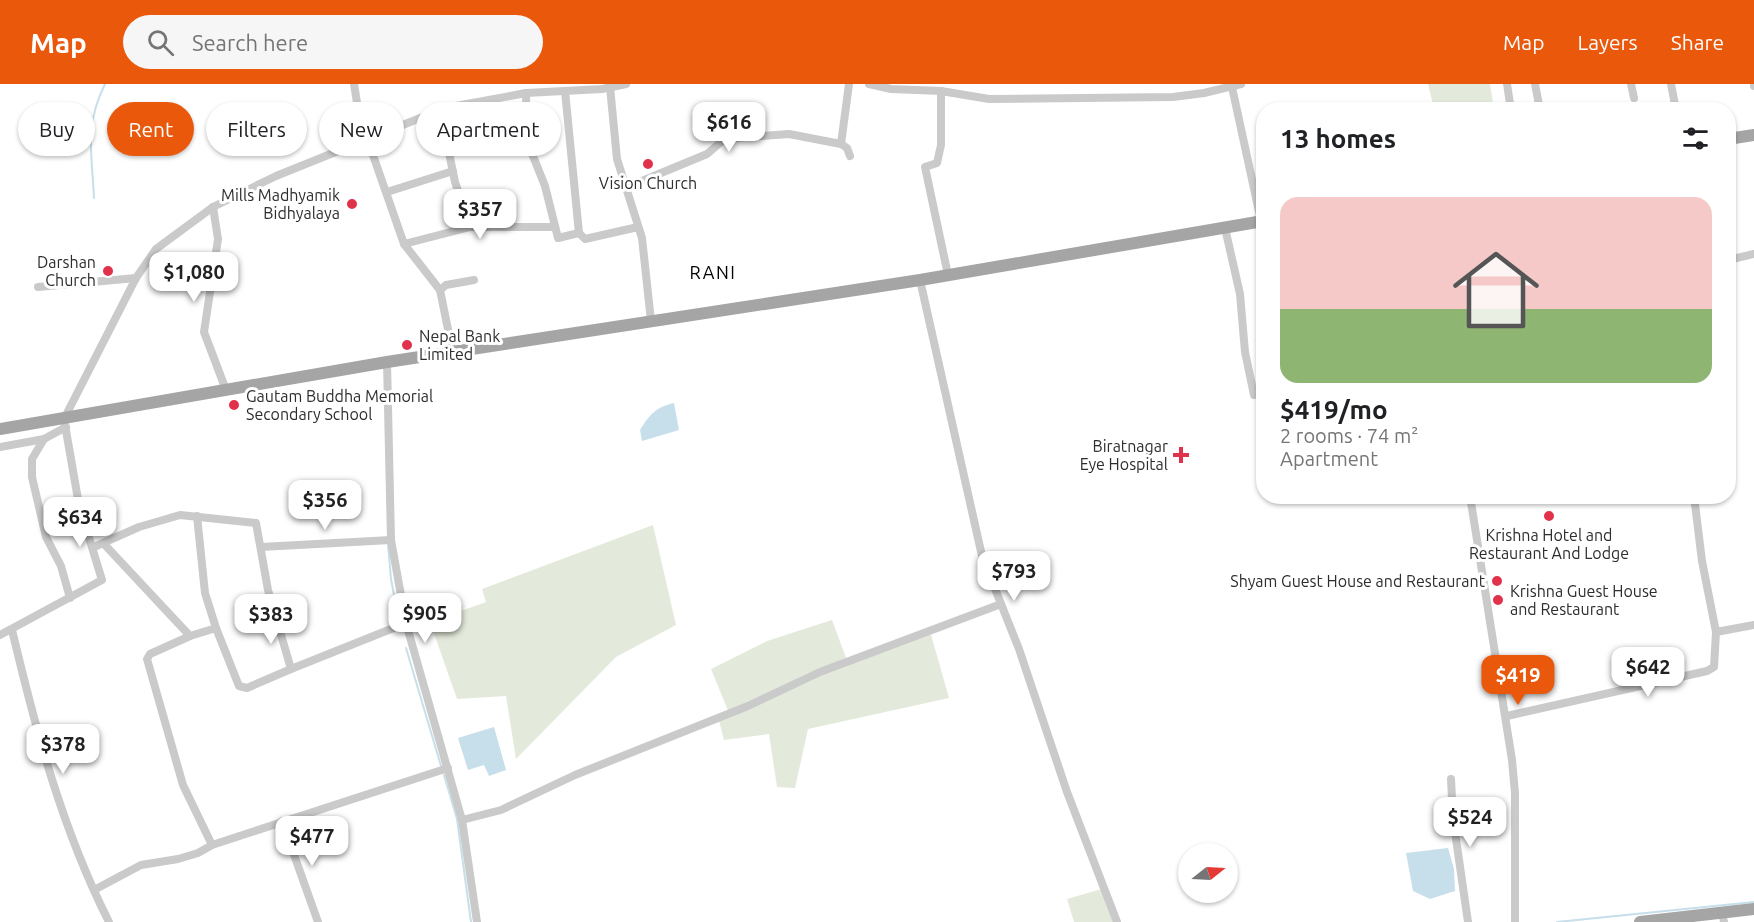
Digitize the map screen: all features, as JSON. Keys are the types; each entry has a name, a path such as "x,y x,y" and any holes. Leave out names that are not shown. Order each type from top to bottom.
{"main road":[{"path":"1736,138 1754,135"},
{"path":"0,429 65,423 226,390 387,362 453,354 920,280 1256,222"},
{"path":"1640,922 1723,917 1754,909"}],"street":[{"path":"354,84 357,102"},
{"path":"404,124 445,108 526,93 626,84"},
{"path":"841,144 849,84"},
{"path":"869,84 941,91 989,99 1173,97 1241,84"},
{"path":"1507,84 1510,102"},
{"path":"1535,84 1538,102"},
{"path":"1631,84 1634,98"},
{"path":"1671,84 1674,102"},
{"path":"605,87 617,159 642,238 651,321"},
{"path":"1232,87 1256,194"},
{"path":"565,91 579,233 585,239 638,227"},
{"path":"941,91 941,145 937,163 925,167 948,275"},
{"path":"526,93 527,141 544,186 558,238 579,233"},
{"path":"625,188 707,154 721,142 733,138 789,134 841,144 847,148 850,156"},
{"path":"70,598 61,566 46,537 32,477 32,459 44,439 65,423 136,278 156,249 213,207 276,176 324,156"},
{"path":"374,156 404,244 440,290 453,354"},
{"path":"450,156 470,227"},
{"path":"387,192 453,171"},
{"path":"213,207 218,239 204,332 226,390"},
{"path":"404,244 470,227 554,227"},
{"path":"1226,228 1240,294 1245,352 1254,395"},
{"path":"1736,258 1754,254"},
{"path":"38,287 136,278"},
{"path":"440,290 446,285 474,280"},
{"path":"920,280 982,556 1001,604 1066,792 1117,922"},
{"path":"387,362 391,540 406,623 462,820 477,922"},
{"path":"0,635 102,580 94,547 79,505 65,423"},
{"path":"0,447 44,439"},
{"path":"1471,504 1506,716 1515,793 1515,922"},
{"path":"1506,716 1714,667 1716,632 1702,561 1695,504"},
{"path":"94,547 162,518 197,516 256,523 268,590 291,669"},
{"path":"197,516 205,593 239,686 247,688 406,623"},
{"path":"261,547 391,540"},
{"path":"104,544 190,636"},
{"path":"462,820 501,810 575,775 748,706 820,672 1001,604"},
{"path":"1716,632 1754,625"},
{"path":"212,845 183,785 147,659 150,654 190,636 216,628"},
{"path":"12,630 47,768 65,823 109,922"},
{"path":"94,890 141,865 198,854 212,845 448,768"},
{"path":"1451,779 1453,818 1468,922"},
{"path":"282,821 318,922"}],"green space":[{"path":"1428,84 1490,84 1493,102 1432,102"},
{"path":"653,525 676,625 616,657 516,759 506,696 457,699 430,622 486,602 482,589"},
{"path":"832,620 848,663 930,631 949,698 808,729 795,788 777,787 769,734 724,740 718,717 729,713 711,669 767,641"},
{"path":"1105,888 1117,922 1074,922 1067,899"}],"water":[{"path":"674,403 679,430 642,441 640,430 650,416 658,409"},
{"path":"494,727 506,770 489,776 484,765 468,770 458,738"},
{"path":"1448,848 1454,869 1455,891 1430,899 1413,891 1406,853"}],"waterway":[{"path":"94,198 92,127 98,99 105,84"},
{"path":"388,545 391,579 399,622"},
{"path":"406,648 441,766"},
{"path":"444,775 457,819 471,922"},
{"path":"1557,922 1754,902"}],"place":[{"name":"Vision Church","path":"648,164"},
{"name":"Mills Madhyamik Bidhyalaya","path":"352,204"},
{"name":"Darshan Church","path":"108,271"},
{"name":"Nepal Bank Limited","path":"407,345"},
{"name":"Gautam Buddha Memorial Secondary School","path":"234,405"},
{"name":"Biratnagar Eye Hospital","path":"1181,455"},
{"name":"Krishna Hotel and Restaurant And Lodge","path":"1549,516"},
{"name":"Shyam Guest House and Restaurant","path":"1497,581"},
{"name":"Krishna Guest House and Restaurant","path":"1498,600"}],"district":[{"name":"RANI","path":"713,273"}]}
